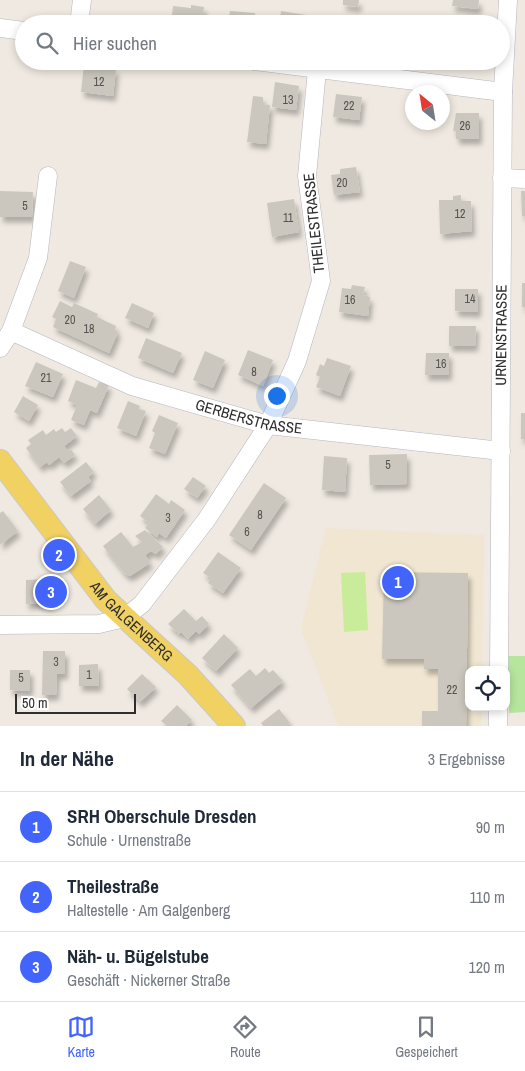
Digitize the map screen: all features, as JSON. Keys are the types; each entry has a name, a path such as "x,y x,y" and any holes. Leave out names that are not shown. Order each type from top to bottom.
{"main road":[{"name":"AM GALGENBERG","path":"0,461 82,570 124,618 188,675 234,726"}],"street":[{"path":"80,15 82,0"},
{"name":"URNENSTRASSE","path":"507,15 508,0"},
{"path":"0,28 15,30"},
{"path":"317,70 503,92"},
{"name":"THEILESTRASSE","path":"124,618 142,604 207,519 268,425 297,361 321,281 307,176 317,70"},
{"name":"URNENSTRASSE","path":"499,666 504,70"},
{"path":"0,348 11,331 38,258 48,176"},
{"path":"502,178 525,179"},
{"name":"GERBERSTRASSE","path":"11,331 132,386 268,425 501,451"},
{"path":"0,625 99,624 124,618"},
{"path":"498,711 498,726"}],"shaded area":[{"path":"326,528 484,535 482,666 465,666 465,711 482,711 481,726 338,726 301,629"}],"green space":[{"path":"365,572 368,630 344,632 341,573"},
{"path":"508,656 525,656 525,712 509,713 510,666 508,666"}],"building":[{"path":"343,0 359,0 358,7 343,5"},
{"path":"453,0 479,0 478,9 452,6"},
{"path":"191,5 204,7 203,15 172,15 173,6 191,8"},
{"path":"230,11 255,13 255,15 229,15"},
{"path":"281,11 306,15 280,15"},
{"path":"83,70 116,70 113,96 81,92"},
{"path":"275,82 299,86 296,110 272,107"},
{"path":"336,94 362,97 359,120 333,117"},
{"path":"253,96 263,97 263,104 270,105 266,144 247,142"},
{"path":"456,113 479,113 479,139 456,139 456,131 453,131"},
{"path":"356,167 360,192 334,195 331,175 340,174 340,169"},
{"path":"0,191 33,192 32,217 0,217"},
{"path":"521,191 525,191 525,216 522,216"},
{"path":"461,195 461,201 471,201 472,231 440,234 439,200 453,200 453,196"},
{"path":"294,199 299,232 272,237 267,203"},
{"path":"70,261 86,267 74,298 58,291"},
{"path":"522,283 525,283 525,307 522,307"},
{"path":"352,285 365,287 363,295 370,297 368,316 339,312 342,288 351,289"},
{"path":"455,289 478,289 478,312 455,311"},
{"path":"60,301 72,307 74,303 98,314 97,317 116,326 115,330 118,332 109,353 53,327 56,319 52,317"},
{"path":"132,303 154,313 148,328 125,318"},
{"path":"449,326 476,326 475,346 449,346"},
{"path":"146,338 182,353 173,373 138,358"},
{"path":"248,350 273,360 263,386 238,375"},
{"path":"205,351 225,360 213,388 193,380"},
{"path":"426,353 449,353 449,375 425,375"},
{"path":"327,358 351,366 340,396 316,387 320,377 316,375 320,364 324,366"},
{"path":"36,362 63,374 53,397 25,386"},
{"path":"76,380 96,388 99,382 109,385 97,413 90,410 84,425 71,420 77,405 68,401"},
{"path":"23,396 38,405 29,421 14,412"},
{"path":"128,401 140,406 139,409 146,411 136,436 117,428"},
{"path":"521,413 525,413 525,439 521,439"},
{"path":"159,415 178,423 165,454 149,448 155,433 152,431"},
{"path":"62,428 65,432 71,428 77,436 64,446 68,451 71,449 75,455 64,463 59,457 49,465 47,462 40,467 26,448 31,444 28,440 43,430 46,435 54,429 56,432"},
{"path":"407,454 407,484 370,485 369,455"},
{"path":"324,456 347,458 345,492 322,490"},
{"path":"86,462 94,472 88,477 91,481 71,496 60,482"},
{"path":"193,477 206,486 197,498 184,489"},
{"path":"264,483 286,498 251,550 229,535"},
{"path":"156,494 169,504 171,500 185,510 166,538 159,533 157,537 145,528 149,523 140,516"},
{"path":"99,495 111,510 95,524 83,509"},
{"path":"3,511 18,531 0,545 0,513"},
{"path":"145,530 163,547 156,554 151,551 145,555 150,563 130,576 125,574 103,546 121,532 133,547 142,542 135,536"},
{"path":"218,552 241,568 223,593 208,583 211,578 203,573"},
{"path":"384,572 468,573 467,666 465,666 466,726 422,726 422,711 438,711 438,669 424,669 424,659 382,659"},
{"path":"49,579 50,603 26,604 26,580"},
{"path":"184,609 196,621 202,616 209,624 199,634 196,631 188,639 168,624"},
{"path":"224,634 238,648 216,671 202,658"},
{"path":"43,651 65,651 65,674 57,674 56,695 42,695"},
{"path":"98,664 99,686 79,686 79,665"},
{"path":"265,668 269,673 273,670 283,681 251,708 231,685 250,669 256,676"},
{"path":"10,670 30,670 30,691 10,690"},
{"path":"142,674 156,687 140,702 127,689"},
{"path":"177,705 192,720 186,726 167,726 161,721"},
{"path":"279,709 290,723 286,726 263,726 261,723"}],"place":[{"name":"Theilestraße","path":"59,555"},
{"name":"SRH Oberschule Dresden","path":"398,582"},
{"name":"Näh- u. Bügelstube","path":"51,592"}]}
